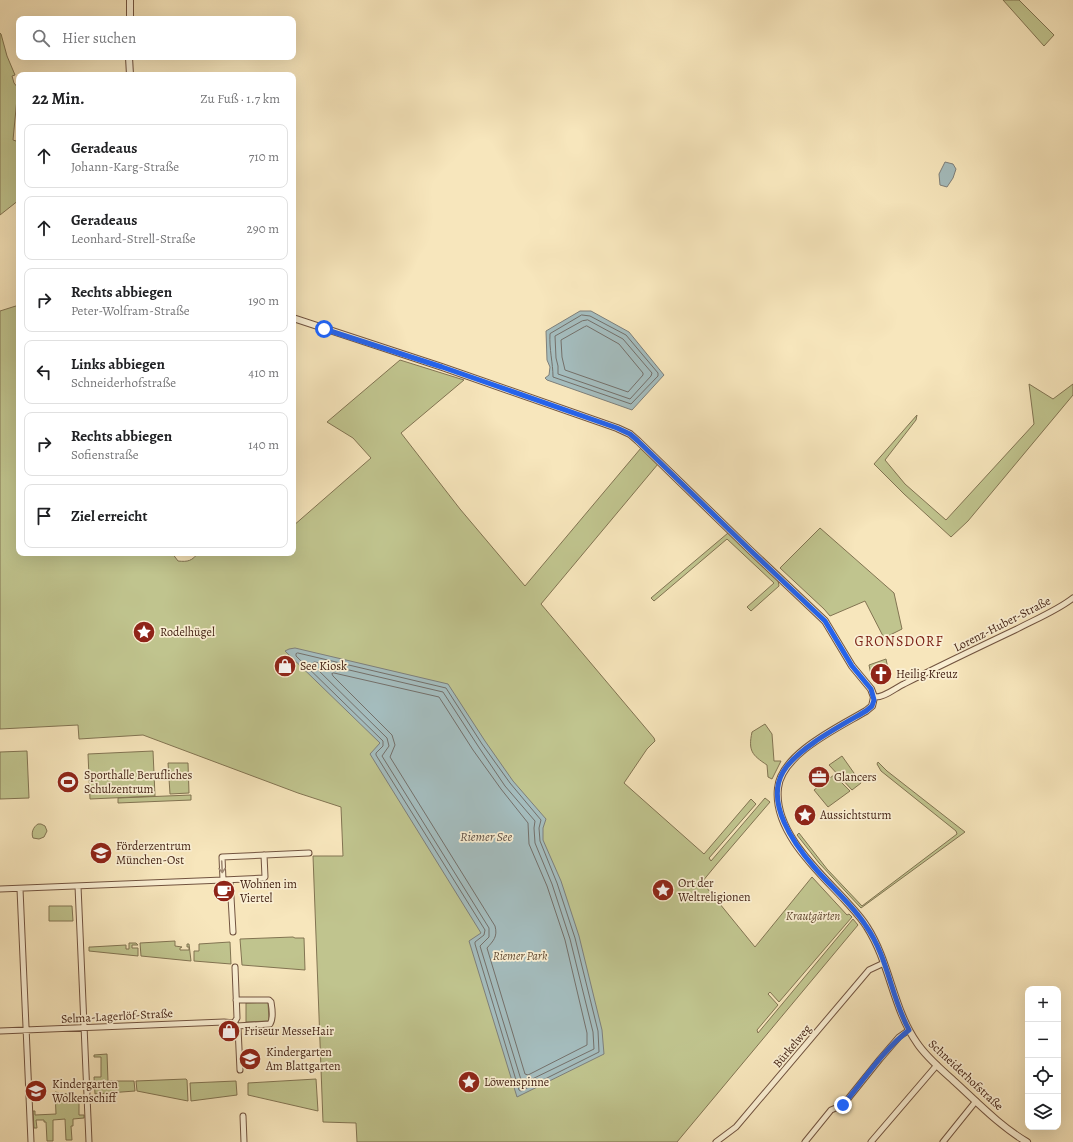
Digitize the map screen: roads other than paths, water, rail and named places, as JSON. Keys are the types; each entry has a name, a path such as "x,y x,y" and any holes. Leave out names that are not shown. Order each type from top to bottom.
{"street":[{"path":"130,0 130,16"},
{"path":"129,60 130,72"},
{"path":"296,319 442,367 624,431 644,446 825,621 852,666 868,684 874,698"},
{"name":"Lorenz-Huber-Straße","path":"874,698 877,698 1038,618 1073,598"},
{"name":"Schneiderhofstraße","path":"874,698 872,706 866,711 819,739 802,752 783,771 778,788 778,804 781,816 791,836 813,867 857,913 867,927 884,962 909,1030 917,1044 937,1065 976,1101 1025,1142"},
{"path":"223,880 222,857 309,853"},
{"path":"0,890 264,878 264,855"},
{"path":"230,880 233,932"},
{"path":"78,886 89,1142"},
{"path":"20,889 31,1142"},
{"name":"Bürkelweg","path":"718,1142 725,1134 736,1127 869,970 884,962"},
{"path":"234,967 237,1018 236,1024 240,1070"},
{"name":"Selma-Lagerlöf-Straße","path":"0,1031 224,1022 236,1024 270,1024 272,1021 271,1002 269,1000 236,1000"},
{"path":"805,1142 831,1110 843,1105 899,1037 909,1030"},
{"path":"871,1142 937,1065"},
{"path":"943,1142 976,1101"},
{"path":"242,1116 244,1142"}],"water":[{"path":"945,162 953,164 956,169 953,178 947,187 940,185 939,174"},
{"path":"580,311 591,311 629,332 664,375 632,410 545,378 549,375 550,367 547,360 546,331"},
{"name":"Riemer See","path":"295,648 448,684 513,781 546,819 543,828 543,840 561,881 579,936 602,1030 604,1054 517,1097 469,941 481,933 370,754 380,743 285,651"}],"place":[{"name":"Rodelhügel","path":"144,632"},
{"name":"See Kiosk","path":"285,666"},
{"name":"Heilig Kreuz","path":"881,674"},
{"name":"Glancers","path":"819,777"},
{"name":"Sporthalle Berufliches Schulzentrum","path":"68,782"},
{"name":"Aussichtsturm","path":"805,815"},
{"name":"Förderzentrum München-Ost","path":"101,853"},
{"name":"Ort der Weltreligionen","path":"663,890"},
{"name":"Wohnen im Viertel","path":"224,891"},
{"name":"Friseur MesseHair","path":"229,1031"},
{"name":"Kindergarten Am Blattgarten","path":"250,1059"},
{"name":"Löwenspinne","path":"469,1082"},
{"name":"Kindergarten Wolkenschiff","path":"36,1091"}],"district":[{"name":"GRONSDORF","path":"899,641"}],"park label":[{"name":"Krautgärten","path":"813,916"},
{"name":"Riemer Park","path":"520,956"}]}
